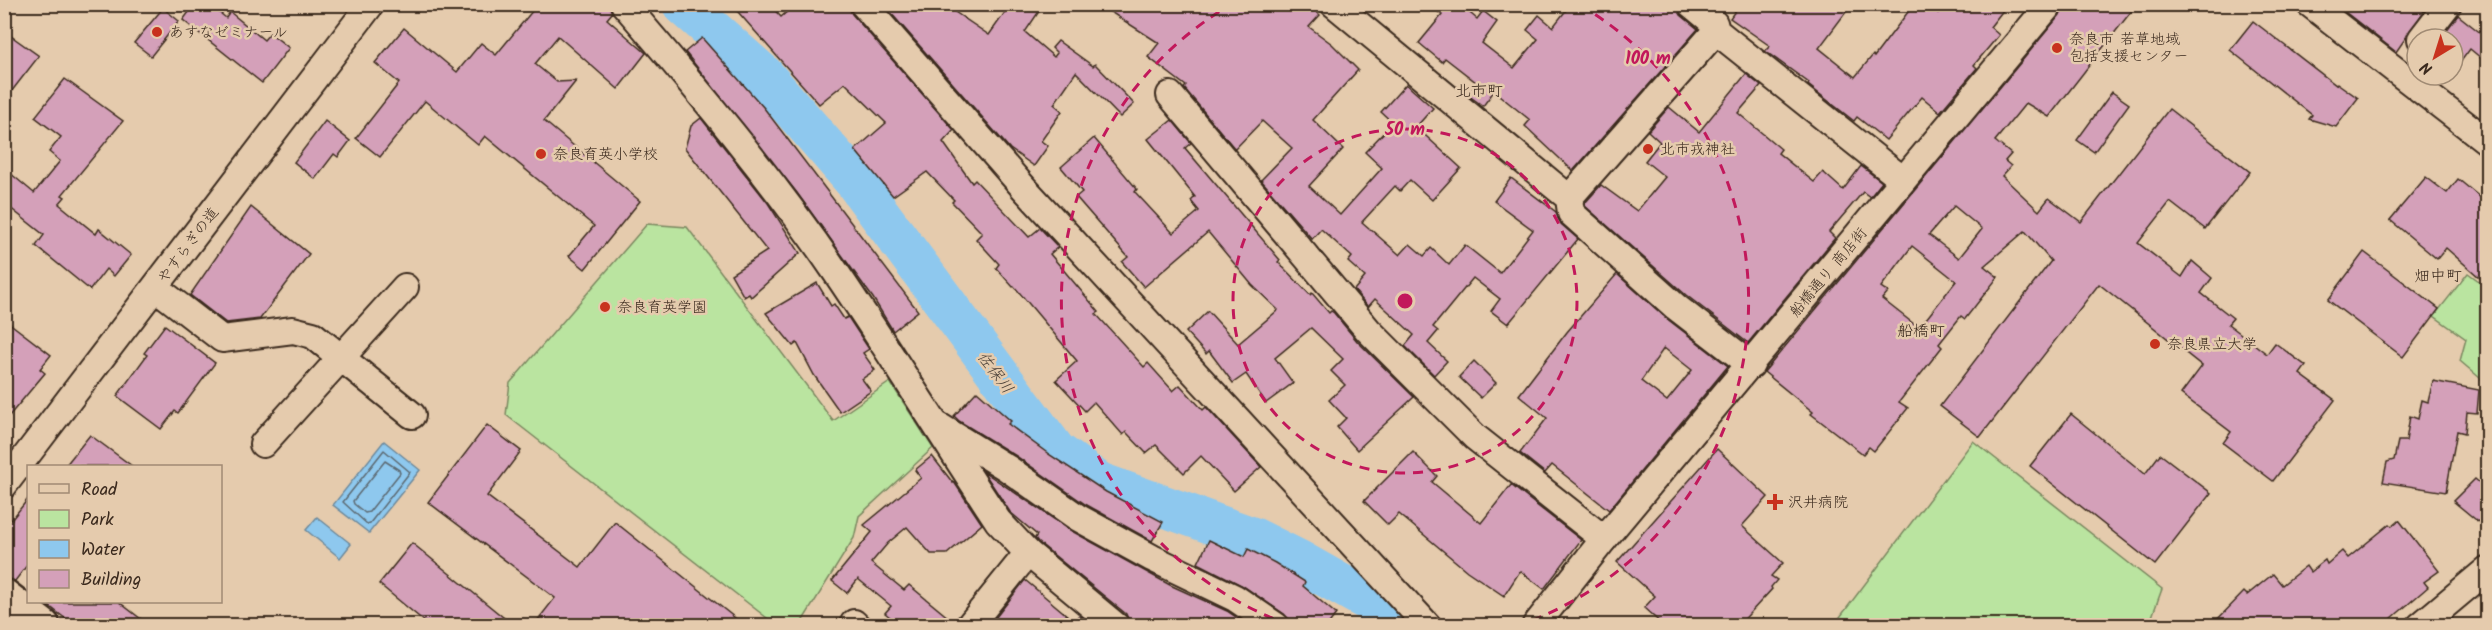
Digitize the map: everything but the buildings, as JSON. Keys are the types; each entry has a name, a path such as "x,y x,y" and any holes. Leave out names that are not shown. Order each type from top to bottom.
{"main road":[{"path":"4,596 43,626"}],"street":[{"name":"やすらぎの道","path":"4,485 371,4"},
{"path":"624,4 751,158 828,261 998,521 1028,553 1116,626"},
{"path":"863,4 1024,188 1428,626"},
{"path":"1334,4 1569,198"},
{"path":"1691,4 1714,24 1716,31 1903,180"},
{"name":"船橋通り 商店街","path":"1535,626 1604,539 2050,4"},
{"path":"2310,4 2487,142"},
{"path":"2430,27 2448,4"},
{"path":"1716,31 1569,198 1570,213 1676,307 1751,365"},
{"path":"2400,75 2405,66"},
{"path":"1170,95 1368,330 1475,437 1604,539"},
{"path":"263,444 405,287"},
{"path":"156,288 222,339 293,330 313,335 412,415"},
{"path":"933,422 1007,468 1077,517 1152,558 1235,598 1276,626"},
{"path":"969,626 1028,553"},
{"path":"2420,626 2487,569"}],"green space":[{"path":"647,224 687,227 833,421 890,382 933,448 859,516 854,538 800,625 776,625 506,415 510,383"},
{"path":"2468,273 2487,287 2487,384 2460,361 2466,339 2434,316"},
{"path":"1973,441 2162,589 2149,625 1834,625"}],"water":[{"path":"384,441 420,470 369,533 333,505"},
{"path":"317,517 351,544 340,558 306,530"}],"waterway":[{"name":"佐保川","path":"683,4 763,75 855,181 1056,452 1099,483 1253,538 1299,561 1377,605 1394,626"}],"place":[{"name":"あすなゼミナール","path":"157,32"},
{"name":"奈良市 若草地域 包括支援センター","path":"2057,48"},
{"name":"北市戎神社","path":"1648,149"},
{"name":"奈良育英小学校","path":"541,154"},
{"name":"奈良育英学園","path":"605,307"},
{"name":"奈良県立大学","path":"2155,344"},
{"name":"沢井病院","path":"1775,502"}],"district":[{"name":"北市町","path":"1479,90"},
{"name":"畑中町","path":"2438,275"},
{"name":"船橋町","path":"1921,330"}]}
